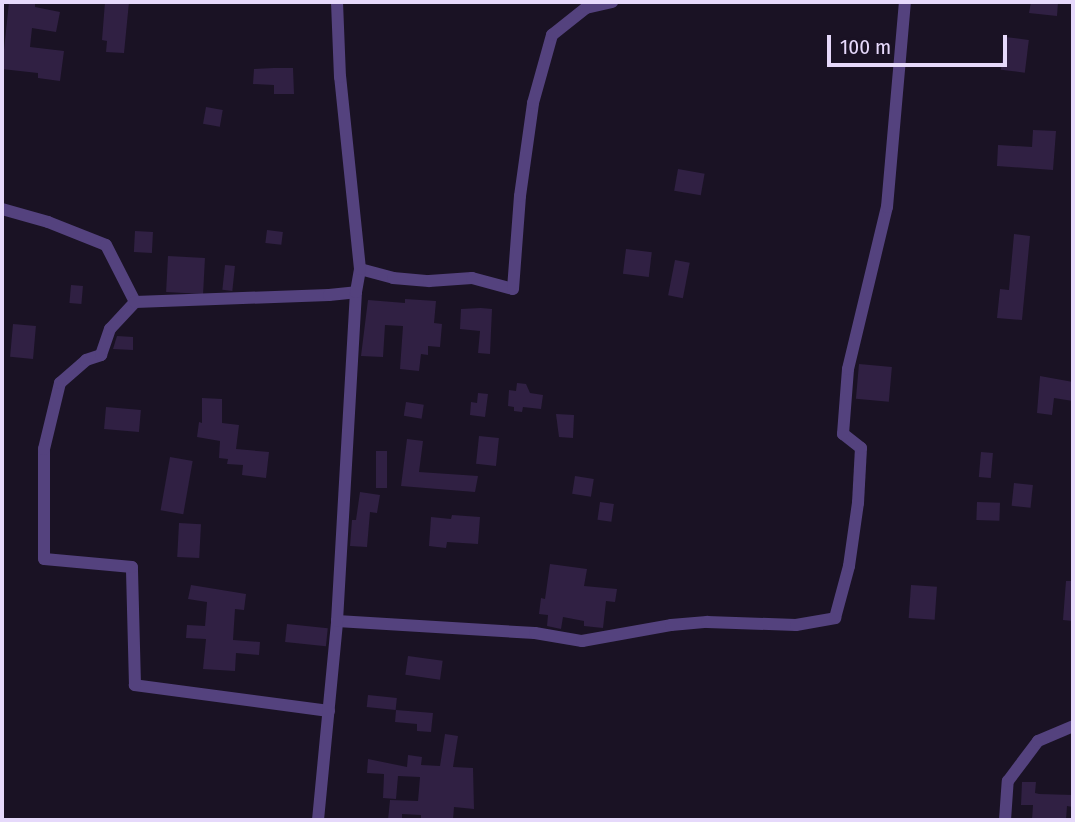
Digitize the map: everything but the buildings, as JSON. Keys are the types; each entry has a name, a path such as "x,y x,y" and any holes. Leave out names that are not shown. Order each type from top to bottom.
{"street":[{"path":"318,820 337,621 356,292 360,269 341,77 337,2"},
{"path":"360,269 393,278 417,280 472,278 513,289 520,195 533,103 552,35 586,8 612,2"},
{"path":"337,621 535,633 582,641 671,625 707,622 796,625 835,618 849,566 858,503 861,448 843,434 848,369 887,207 905,2"},
{"path":"2,209 48,222 106,245 135,302"},
{"path":"328,711 135,685 132,567 44,559 44,449 60,383 86,360 101,355 110,329 135,302 356,292"},
{"path":"1005,820 1008,781 1038,741 1073,726"}]}
